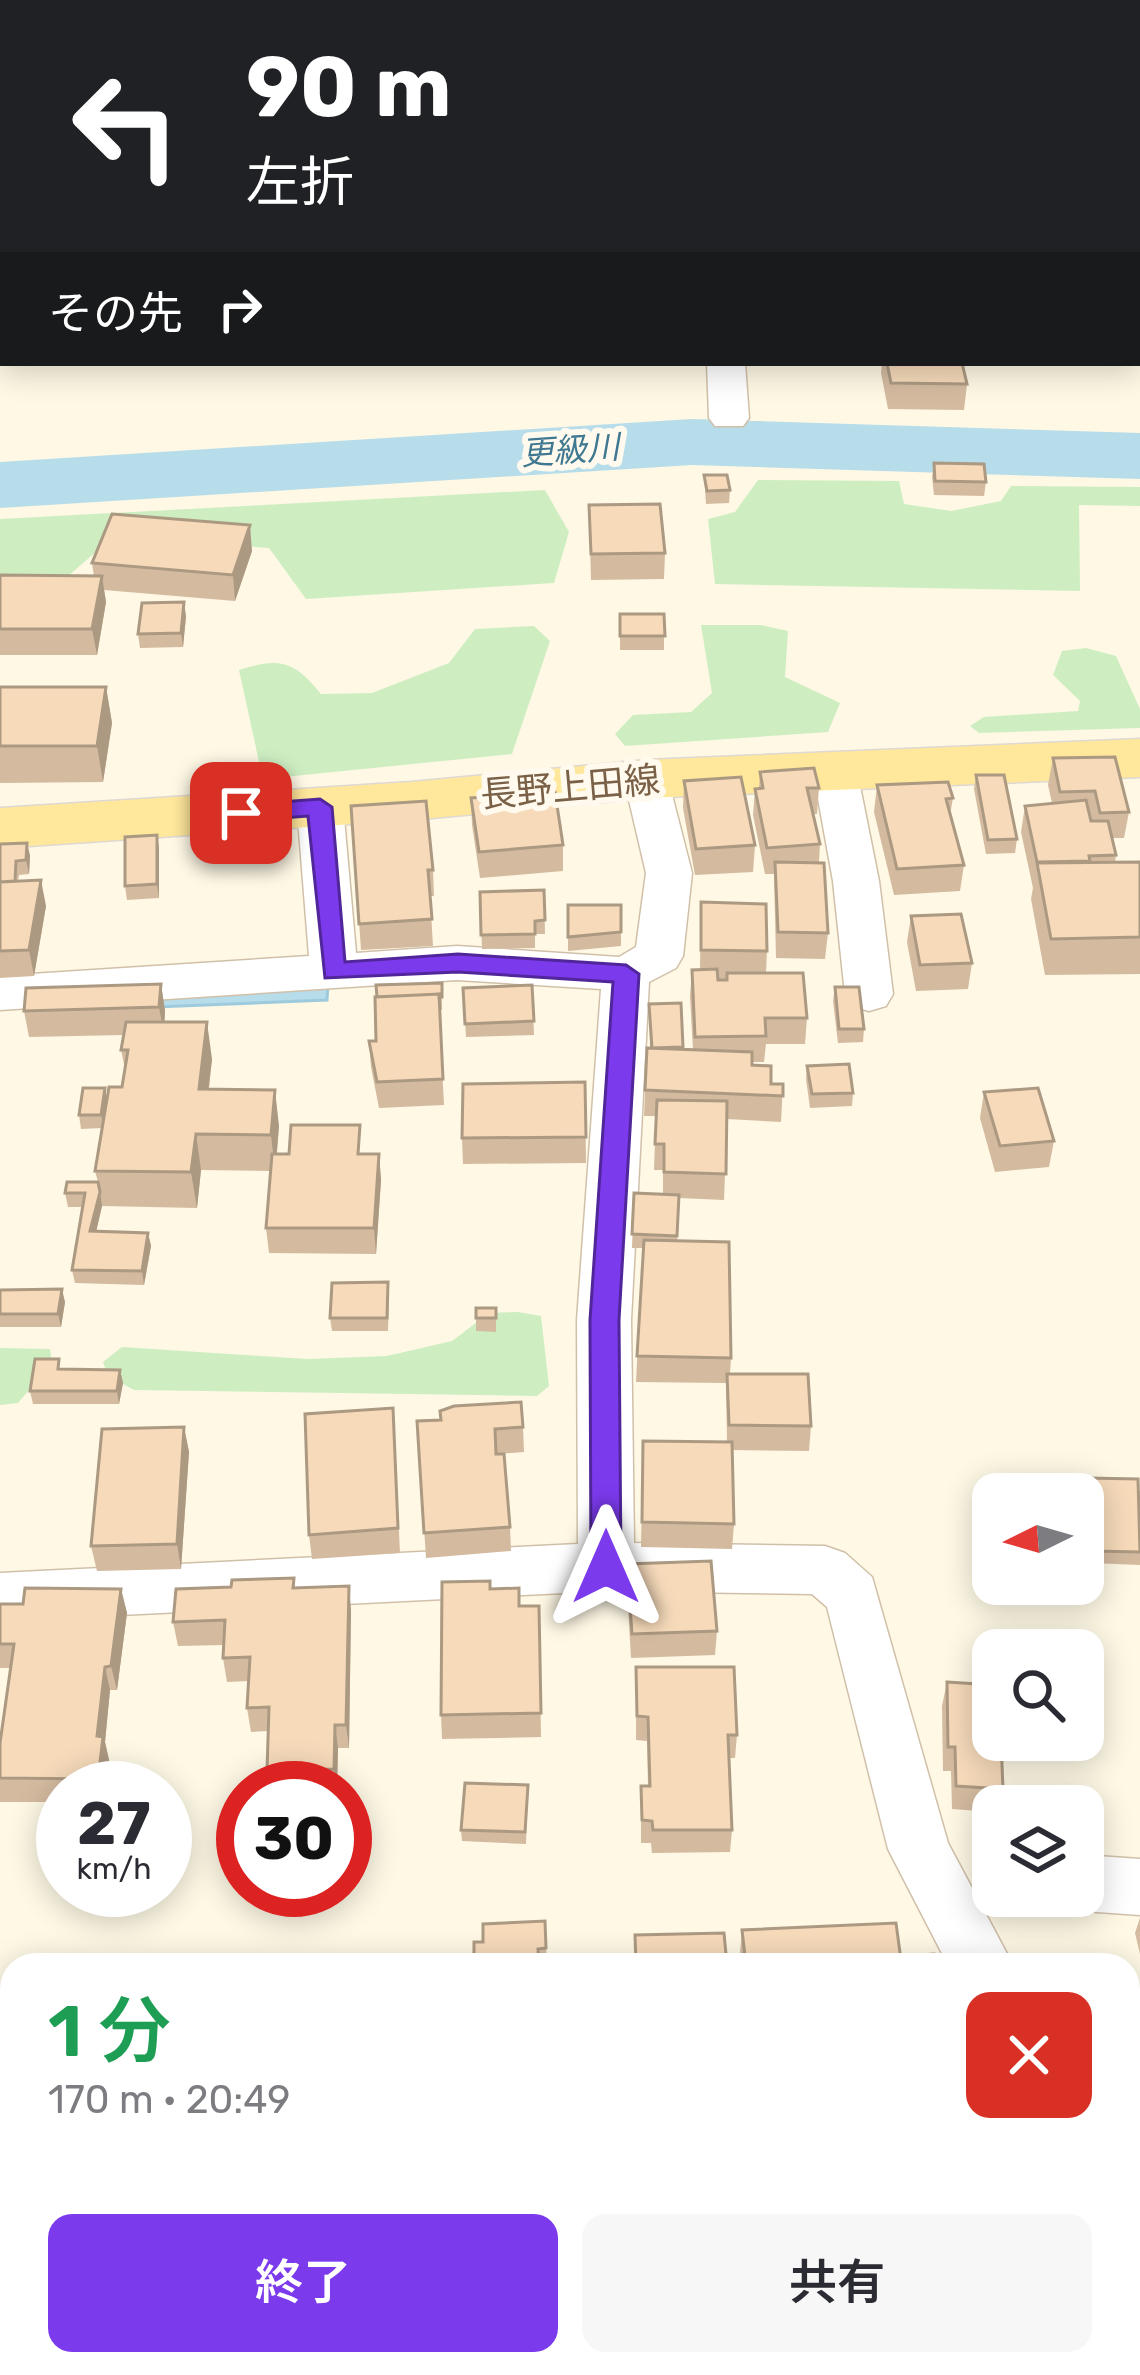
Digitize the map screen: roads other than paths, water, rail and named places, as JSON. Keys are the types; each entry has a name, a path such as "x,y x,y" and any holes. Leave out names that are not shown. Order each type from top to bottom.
{"main road":[{"name":"長野上田線","path":"0,828 646,779 1140,758"}],"street":[{"path":"726,366 729,418"},
{"path":"835,771 856,881 869,994"},
{"path":"0,993 458,963 626,974 659,956 669,873 646,779"},
{"path":"320,807 334,972"},
{"path":"606,1567 604,1320 626,974"},
{"path":"0,1597 606,1567 824,1570 852,1594 919,1850 978,1928"},
{"path":"1104,1884 1140,1887"}],"water":[{"path":"328,985 327,1000 156,1007 156,993"}],"waterway":[{"name":"更級川","path":"0,485 692,442 1140,456"}]}
